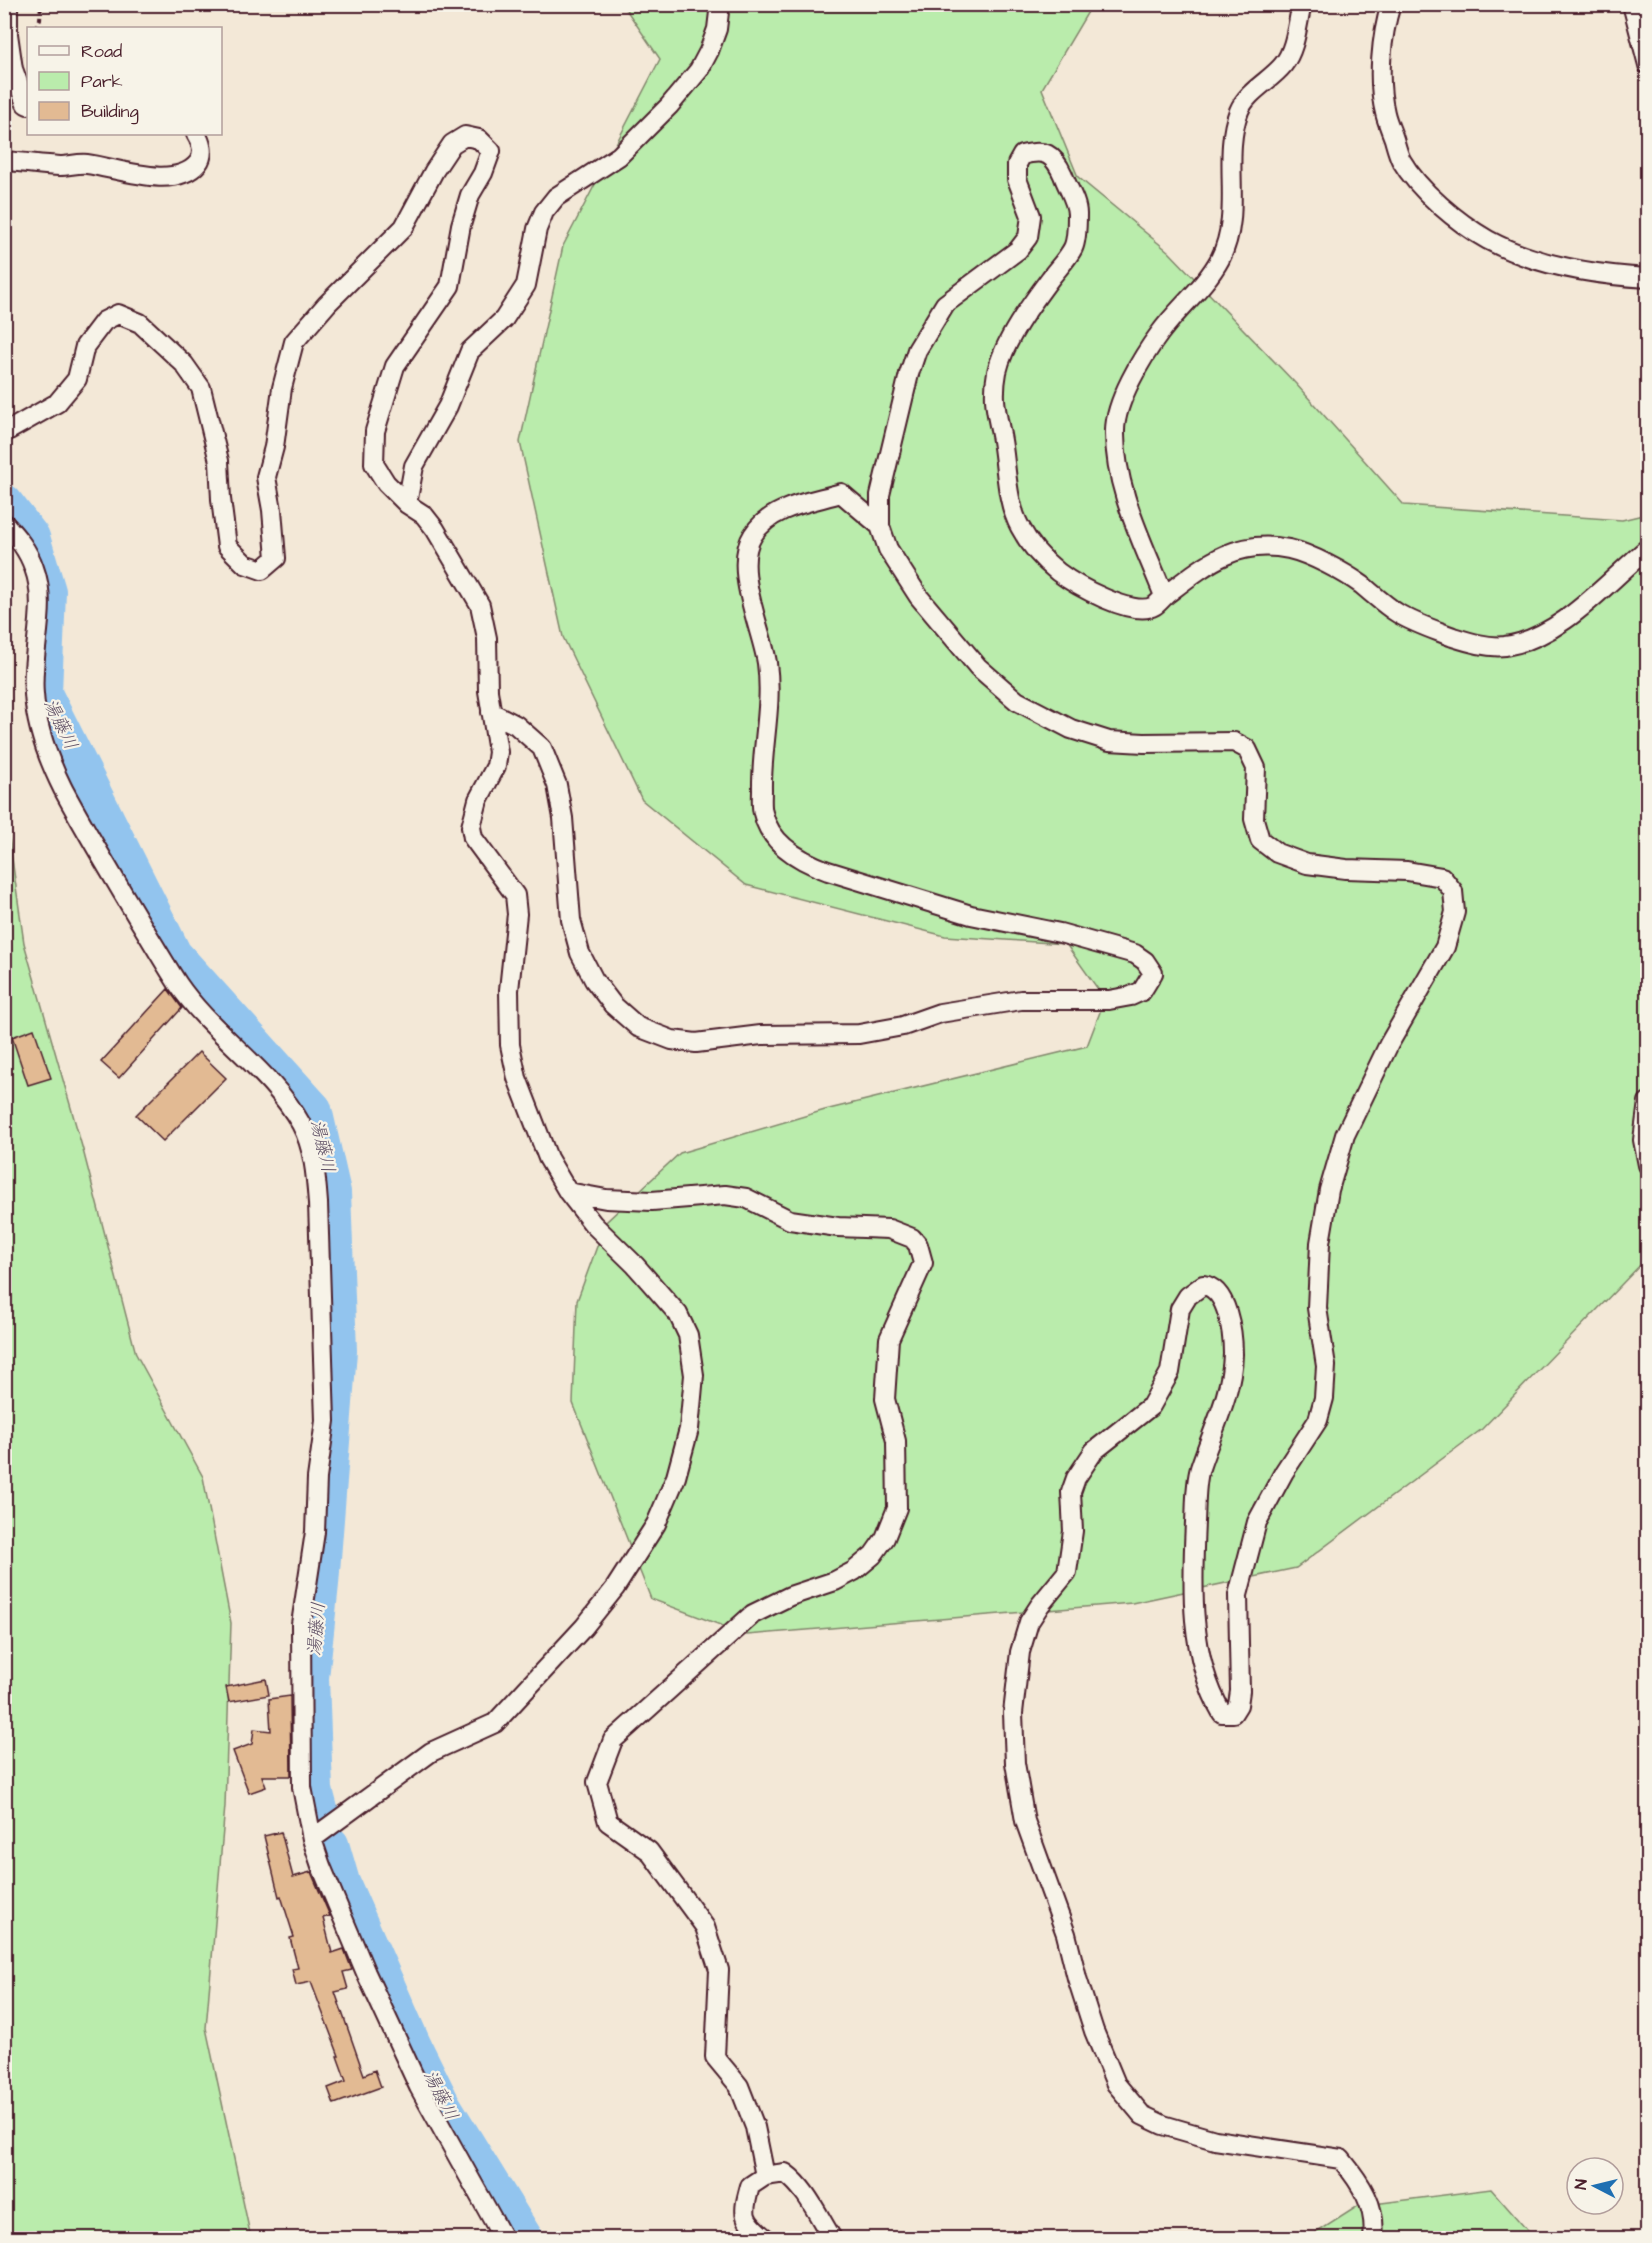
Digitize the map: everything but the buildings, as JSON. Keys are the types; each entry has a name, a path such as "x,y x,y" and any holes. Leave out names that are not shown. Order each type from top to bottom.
{"street":[{"path":"8,4 8,34 13,69 27,104"},
{"path":"407,504 414,465 448,406 470,351 504,319 526,285 537,229 544,212 556,196 619,156 669,106 699,70 717,29 719,12 717,4"},
{"path":"1164,596 1119,476 1115,430 1119,407 1136,372 1160,333 1220,258 1228,233 1233,198 1231,166 1233,135 1240,110 1248,97 1283,65 1291,52 1302,4"},
{"path":"1391,4 1386,22 1381,75 1384,112 1401,160 1422,186 1464,225 1490,241 1527,256 1607,276 1647,278"},
{"path":"1632,4 1647,65"},
{"path":"4,161 62,166 85,163 145,177 167,176 192,170 201,160 202,144 197,135"},
{"path":"4,433 57,403 78,379 85,346 104,321 118,315 140,323 184,364 201,388 219,461 227,546 245,564 262,570 276,558 272,510 266,477 274,447 282,387 294,342 327,304 404,227 434,171 452,144 465,136 472,137 479,139 491,151 483,173 470,195 461,225 450,286 394,366 375,431 374,464 386,483 407,504 424,515 435,529 480,605 487,638 488,691 498,752 496,766 478,800 471,827 473,838 515,895 518,914 508,990 510,1045 517,1078 548,1158 568,1192 593,1224 635,1265 678,1314 687,1335 694,1375 689,1429 676,1477 656,1524 615,1587 584,1627 495,1723 431,1752 312,1839"},
{"path":"1373,2238 1375,2224 1371,2206 1361,2183 1341,2160 1215,2139 1163,2125 1142,2115 1116,2084 1094,2031 1066,1934 1024,1821 1015,1763 1013,1713 1020,1653 1029,1622 1066,1572 1073,1531 1071,1491 1076,1478 1094,1451 1152,1406 1170,1372 1180,1309 1188,1296 1203,1285 1209,1286 1223,1299 1228,1313 1233,1354 1229,1386 1199,1470 1192,1578 1199,1653 1213,1698 1222,1713 1233,1713 1238,1705 1240,1691 1238,1595 1257,1522 1284,1472 1318,1420 1324,1398 1326,1366 1317,1308 1320,1243 1329,1190 1344,1135 1389,1044 1445,947 1455,912 1453,891 1442,878 1430,875 1407,871 1346,869 1307,864 1276,853 1260,840 1254,819 1256,768 1247,749 1234,742 1109,741 1071,729 1017,701 978,667 919,597 888,549 880,526 880,495 909,374 917,350 945,304 1018,250 1028,237 1031,216 1017,179 1017,164 1022,155 1038,151 1048,154 1060,169 1077,210 1075,246 1033,301 1013,335 998,369 994,397 1003,444 1007,489 1019,525 1033,547 1057,571 1087,590 1124,605 1142,608 1153,606 1204,567 1230,552 1246,547 1288,549 1316,560 1359,583 1398,613 1425,627 1463,640 1505,646 1543,635 1597,594 1647,548"},
{"path":"491,712 516,725 542,748 556,785 563,818 571,920 580,953 594,980 613,1005 638,1027 672,1040 696,1043 761,1035 859,1034 903,1026 940,1013 1021,1000 1109,1000 1131,996 1142,991 1154,973 1144,961 1134,954 1060,933 971,915 828,871 805,862 784,847 770,830 762,812 761,773 770,685 767,660 749,596 747,556 752,536 762,523 782,509 841,494 880,526"},
{"path":"4,523 26,550 38,582 39,601 33,692 41,737 62,787 103,861 178,984 288,1104 301,1124 310,1146 316,1173 318,1203 325,1421 317,1479 315,1532 301,1624 302,1787 312,1839 321,1866 366,1973 414,2078 502,2238"},
{"path":"1647,1102 1643,1140 1647,1165"},
{"path":"568,1192 606,1199 652,1201 725,1195 746,1198 790,1220 838,1227 889,1229 912,1238 918,1245 923,1263 889,1340 885,1399 896,1441 897,1508 885,1538 873,1555 835,1581 790,1596 753,1614 613,1740 597,1782 608,1822 649,1851 705,1927 719,1970 715,2057 739,2086 755,2127 765,2176"},
{"path":"765,2238 750,2226 744,2210 750,2186 765,2176 785,2173 795,2180 832,2238"}],"path":[{"path":"36,27 40,19 41,4"}],"green space":[{"path":"623,5 1092,5 1042,89 1078,177 1169,252 1296,384 1404,505 1622,520 1647,514 1647,1258 1482,1429 1296,1568 1132,1603 747,1635 651,1599 573,1403 577,1301 606,1222 680,1153 825,1110 1087,1046 1105,999 1066,944 945,936 746,885 642,800 563,637 520,442 563,246 660,59"},
{"path":"4,802 24,943 83,1150 136,1354 203,1477 231,1623 225,1806 206,2028 251,2238 5,2238"},
{"path":"1491,2189 1534,2238 1308,2238 1358,2206"}],"waterway":[{"name":"湯藤川","path":"5,501 33,537 49,591 45,693 175,954 315,1109 334,1192 340,1351 322,1584 312,1678 316,1790 322,1813"},
{"name":"湯藤川","path":"332,1844 343,1882 414,2044 443,2103 526,2238"}]}
